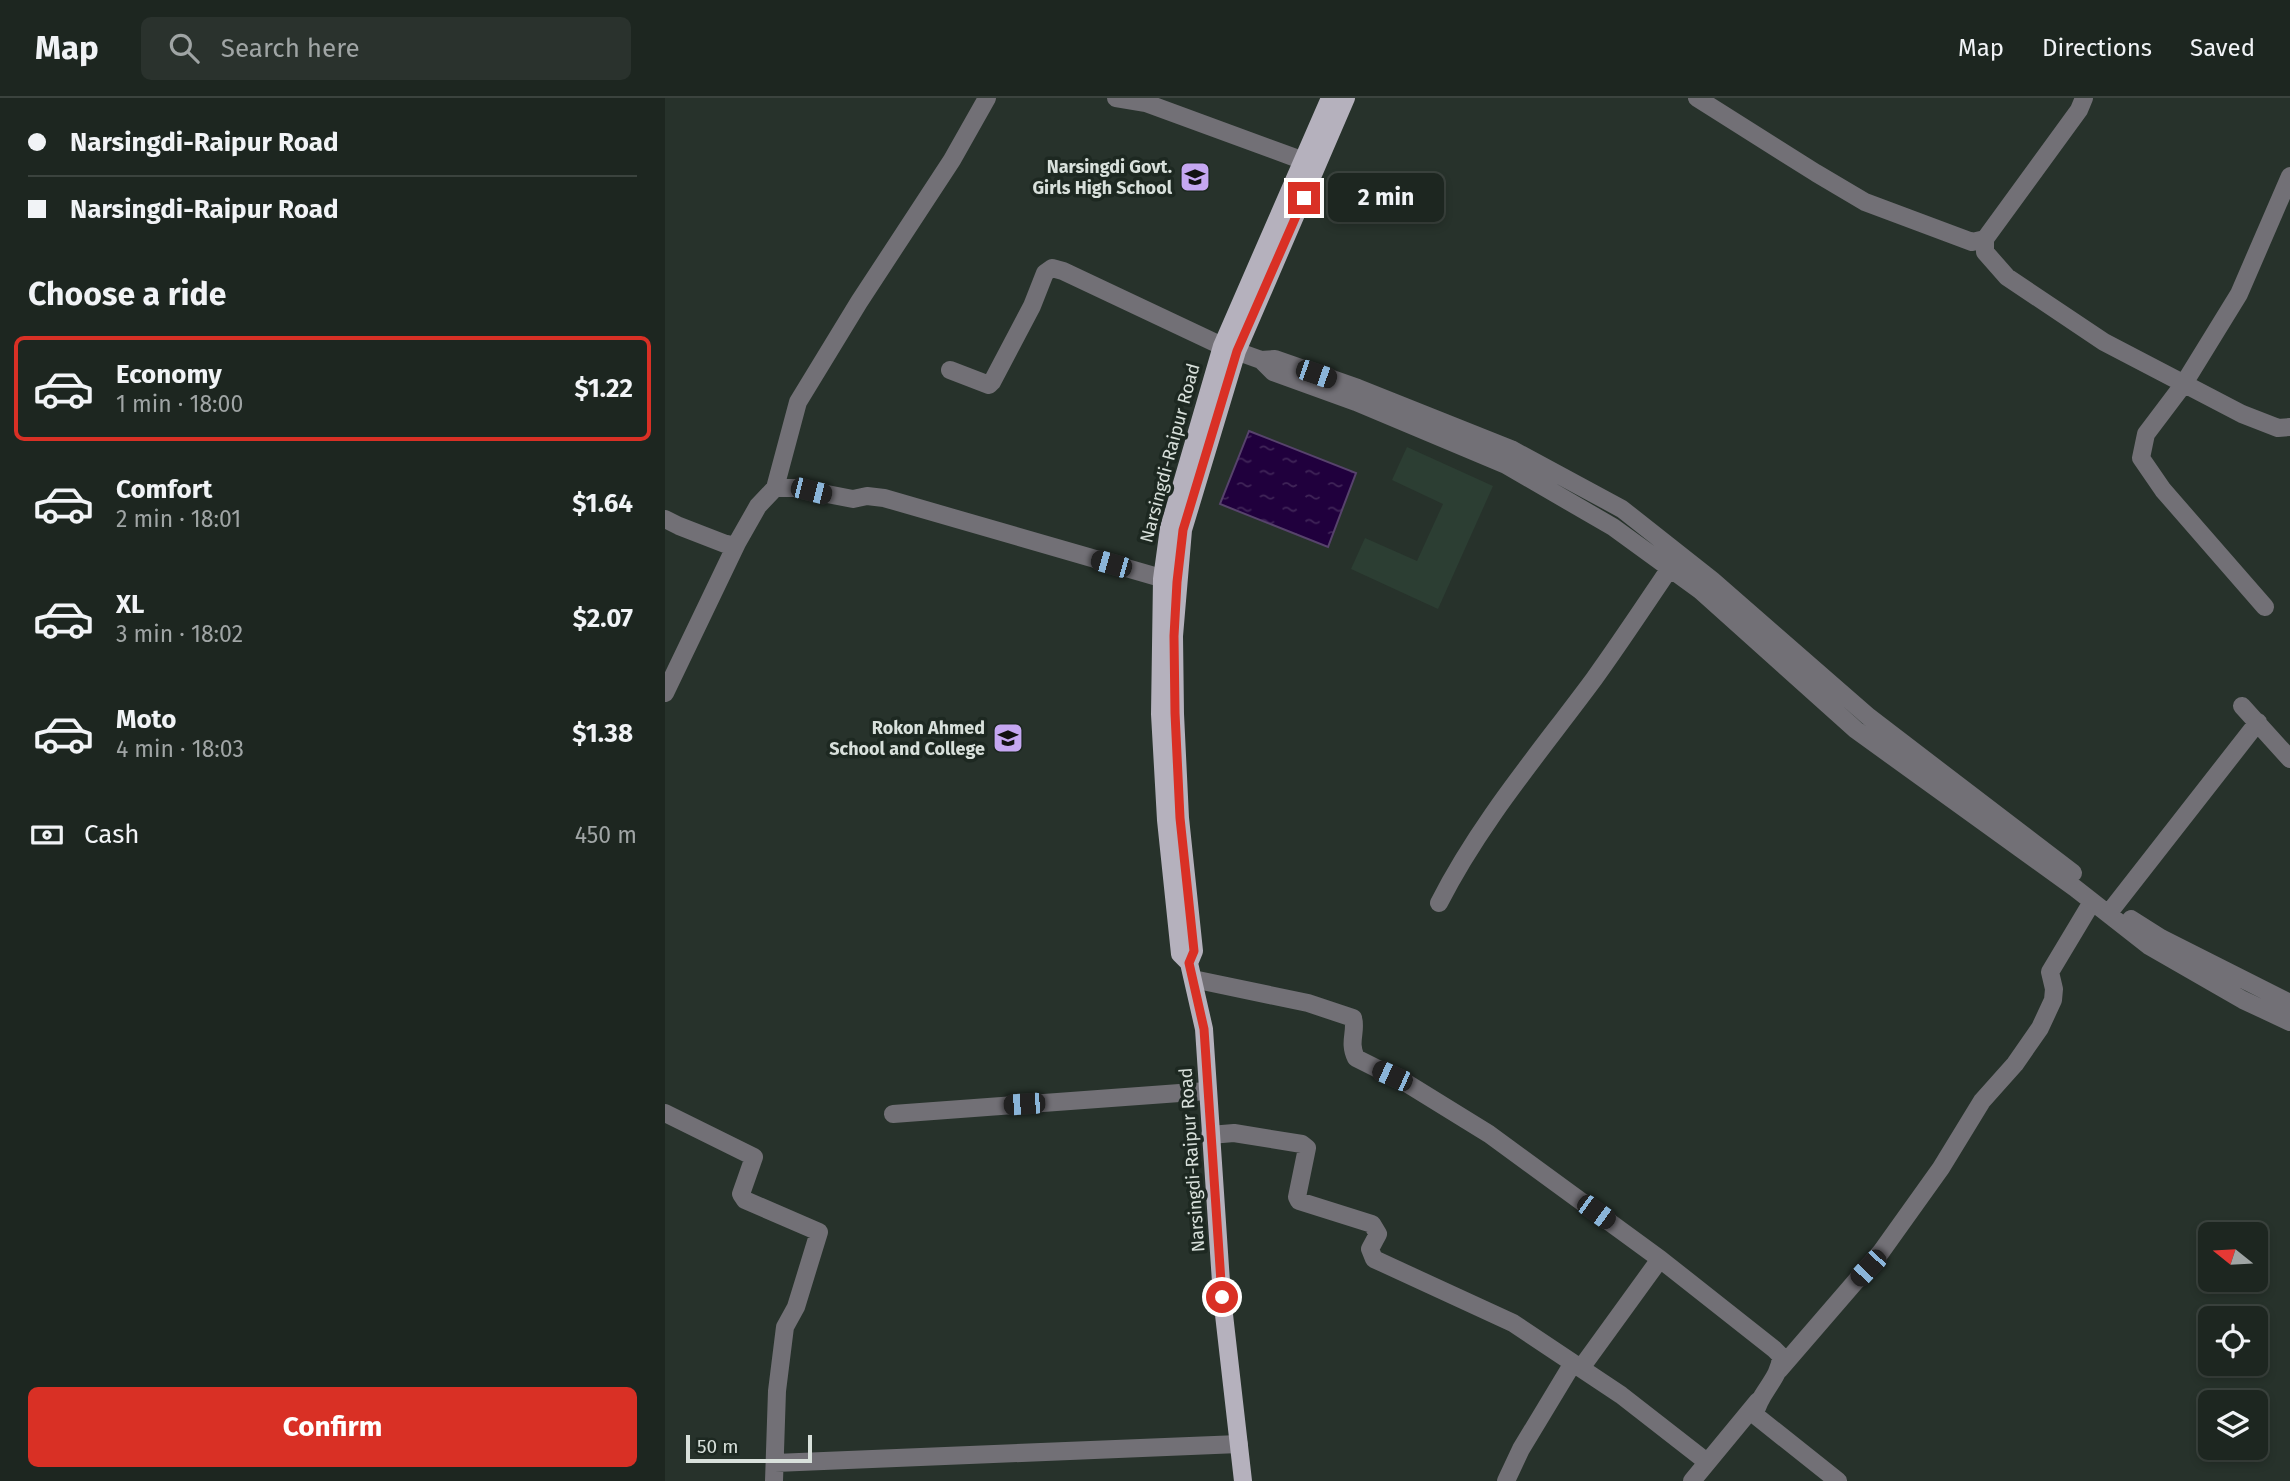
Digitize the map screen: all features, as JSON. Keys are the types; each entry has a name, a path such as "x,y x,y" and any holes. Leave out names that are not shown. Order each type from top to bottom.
{"main road":[{"name":"Narsingdi-Raipur Road","path":"1243,1481 1222,1297 1204,1029 1191,971 1179,954 1166,820 1160,714 1169,581 1169,528 1229,349 1330,98"},
{"name":"Narsingdi-Raipur Road","path":"1229,349 1346,98"}],"street":[{"path":"665,693 737,543 758,506 775,488 799,402 859,302 952,160 987,98"},
{"path":"1116,98 1146,103 1304,161"},
{"path":"1697,98 1865,202 1972,242 1985,239"},
{"path":"2084,98 2079,110 1985,239 1985,252 2007,277 2103,342 2183,385 2257,420 2279,428 2290,427"},
{"path":"2265,607 2163,490 2141,458 2146,434 2183,385 2239,294 2290,176"},
{"path":"950,370 989,385 1032,306 1045,273 1052,268 1229,349 1261,360 1275,359 1358,388 1511,449 1622,509 1712,580 1869,717 2078,877 2150,946 2243,1000 2290,1022"},
{"path":"1261,360 1273,372 1356,402 1506,465 1613,527 1702,591 1856,730 2092,902 2290,1003"},
{"path":"775,488 796,488 853,499 867,496 884,498 1169,581"},
{"path":"665,519 728,545 737,543"},
{"path":"1439,903 1453,876 1520,775 1595,677 1670,568"},
{"path":"2242,706 2290,759"},
{"path":"2111,911 2258,722"},
{"path":"1692,1481 1758,1401 1779,1370 1881,1252 1941,1168 1982,1101 2015,1064 2040,1028 2055,989 2050,972 2092,902"},
{"path":"1191,971 1353,1017 1353,1052 1357,1059 1452,1109 1660,1259 1774,1349 1780,1356 1779,1370"},
{"path":"893,1114 1207,1091"},
{"path":"665,1113 754,1157 741,1194 745,1200 819,1232 796,1307 785,1327 777,1391 775,1472 1239,1444"},
{"path":"1210,1135 1234,1133 1307,1147 1297,1197 1299,1201 1372,1224 1378,1234 1370,1249 1374,1259 1513,1323 1621,1395 1707,1462"},
{"path":"1506,1481 1521,1449 1577,1366 1660,1259"},
{"path":"1758,1401 1755,1412 1757,1419 1838,1481"}],"shaded area":[{"path":"1407,447 1493,486 1438,609 1351,569 1365,538 1417,561 1443,504 1392,480"}],"water":[{"path":"1249,431 1356,473 1328,547 1220,504"}],"place":[{"name":"Narsingdi Govt. Girls High School","path":"1195,177"},
{"name":"Rokon Ahmed School and College","path":"1008,738"}],"route":[{"path":"1222,1297 1204,1029 1189,963 1194,951 1180,818 1175,713 1174,636 1177,582 1183,530 1225,385 1237,351 1304,198"}]}
